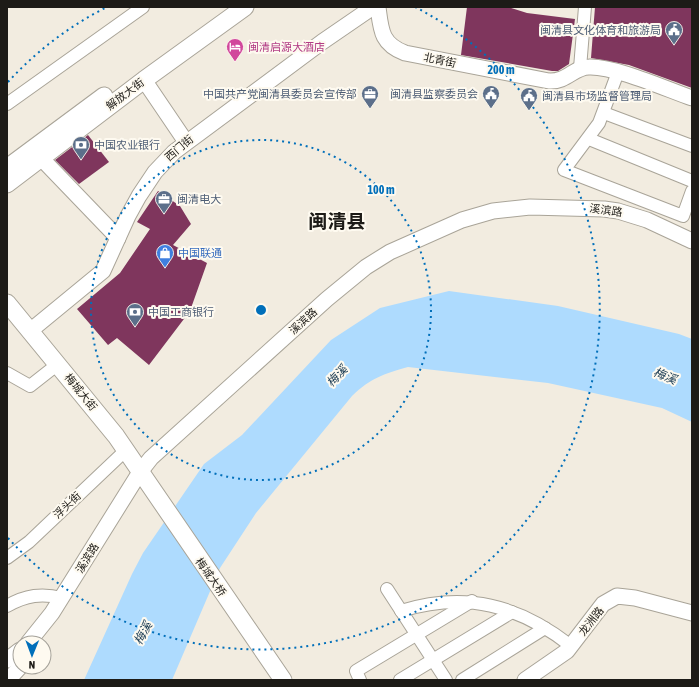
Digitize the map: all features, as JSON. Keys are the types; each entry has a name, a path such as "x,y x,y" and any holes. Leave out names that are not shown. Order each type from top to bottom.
{"main road":[{"name":"解放大街","path":"7,168 225,7"},
{"name":"解放大街","path":"7,184 42,159 144,80 245,7"},
{"name":"梅城大街","path":"7,303 58,364 126,450 149,486"},
{"name":"梅城大桥","path":"149,486 278,674"}],"street":[{"path":"7,104 143,7"},
{"name":"西门街","path":"30,331 103,271 128,216 162,162 186,142 322,42 373,7"},
{"name":"北青街","path":"378,7 380,27 384,37 390,45 405,53 549,81 563,79 580,68"},
{"path":"585,7 580,68 595,67 618,72 692,98"},
{"path":"618,72 604,113 589,139 564,170 683,216 692,191"},
{"path":"144,80 186,142"},
{"path":"604,113 692,146"},
{"path":"589,139 692,181"},
{"path":"42,159 118,238"},
{"name":"溪滨路","path":"34,635 62,598 140,472 151,458 327,299 356,275 390,252 462,220 493,210 530,207 590,208 632,215 692,241"},
{"path":"7,372 30,386 58,364"},
{"name":"浮头街","path":"7,558 29,542 126,450"},
{"path":"387,589 446,680"},
{"path":"7,606 36,594 48,594 62,598"},
{"name":"龙洲路","path":"525,680 557,659 571,646 603,604 617,596 635,598 692,613"},
{"path":"401,611 432,603 472,601 488,604 512,612 546,628 571,646"},
{"path":"360,680 356,671 472,601"},
{"path":"400,680 512,612"},
{"path":"41,635 52,613"},
{"path":"462,680 546,628"}],"water":[{"name":"梅溪","path":"449,291 558,306 679,334 692,339 692,422 662,408 548,383 408,367 384,375 371,381 352,396 256,513 220,568 172,680 84,680 143,553 204,464 242,435 331,340 380,308"}],"building":[{"path":"467,7 508,7 527,13 575,19 569,64 558,71 552,71 461,55"},
{"path":"595,7 692,7 692,88 629,65 591,58"},
{"name":"中国农业银行","path":"88,135 109,162 79,184 55,160"},
{"path":"158,191 180,206 191,224 173,245 207,263 190,311 149,365 117,338 108,345 77,309 120,273 150,229 137,222"}],"place":[{"name":"闽清县文化体育和旅游局","path":"674,45"},
{"name":"闽清启源大酒店","path":"235,62"},
{"name":"中国共产党闽清县委员会宣传部","path":"370,109"},
{"name":"闽清县监察委员会","path":"491,109"},
{"name":"闽清县市场监督管理局","path":"529,111"},
{"name":"中国农业银行","path":"81,160"},
{"name":"闽清电大","path":"164,214"},
{"name":"中国联通","path":"165,268"},
{"name":"中国工商银行","path":"135,327"}],"district":[{"name":"闽清县","path":"337,221"}]}
